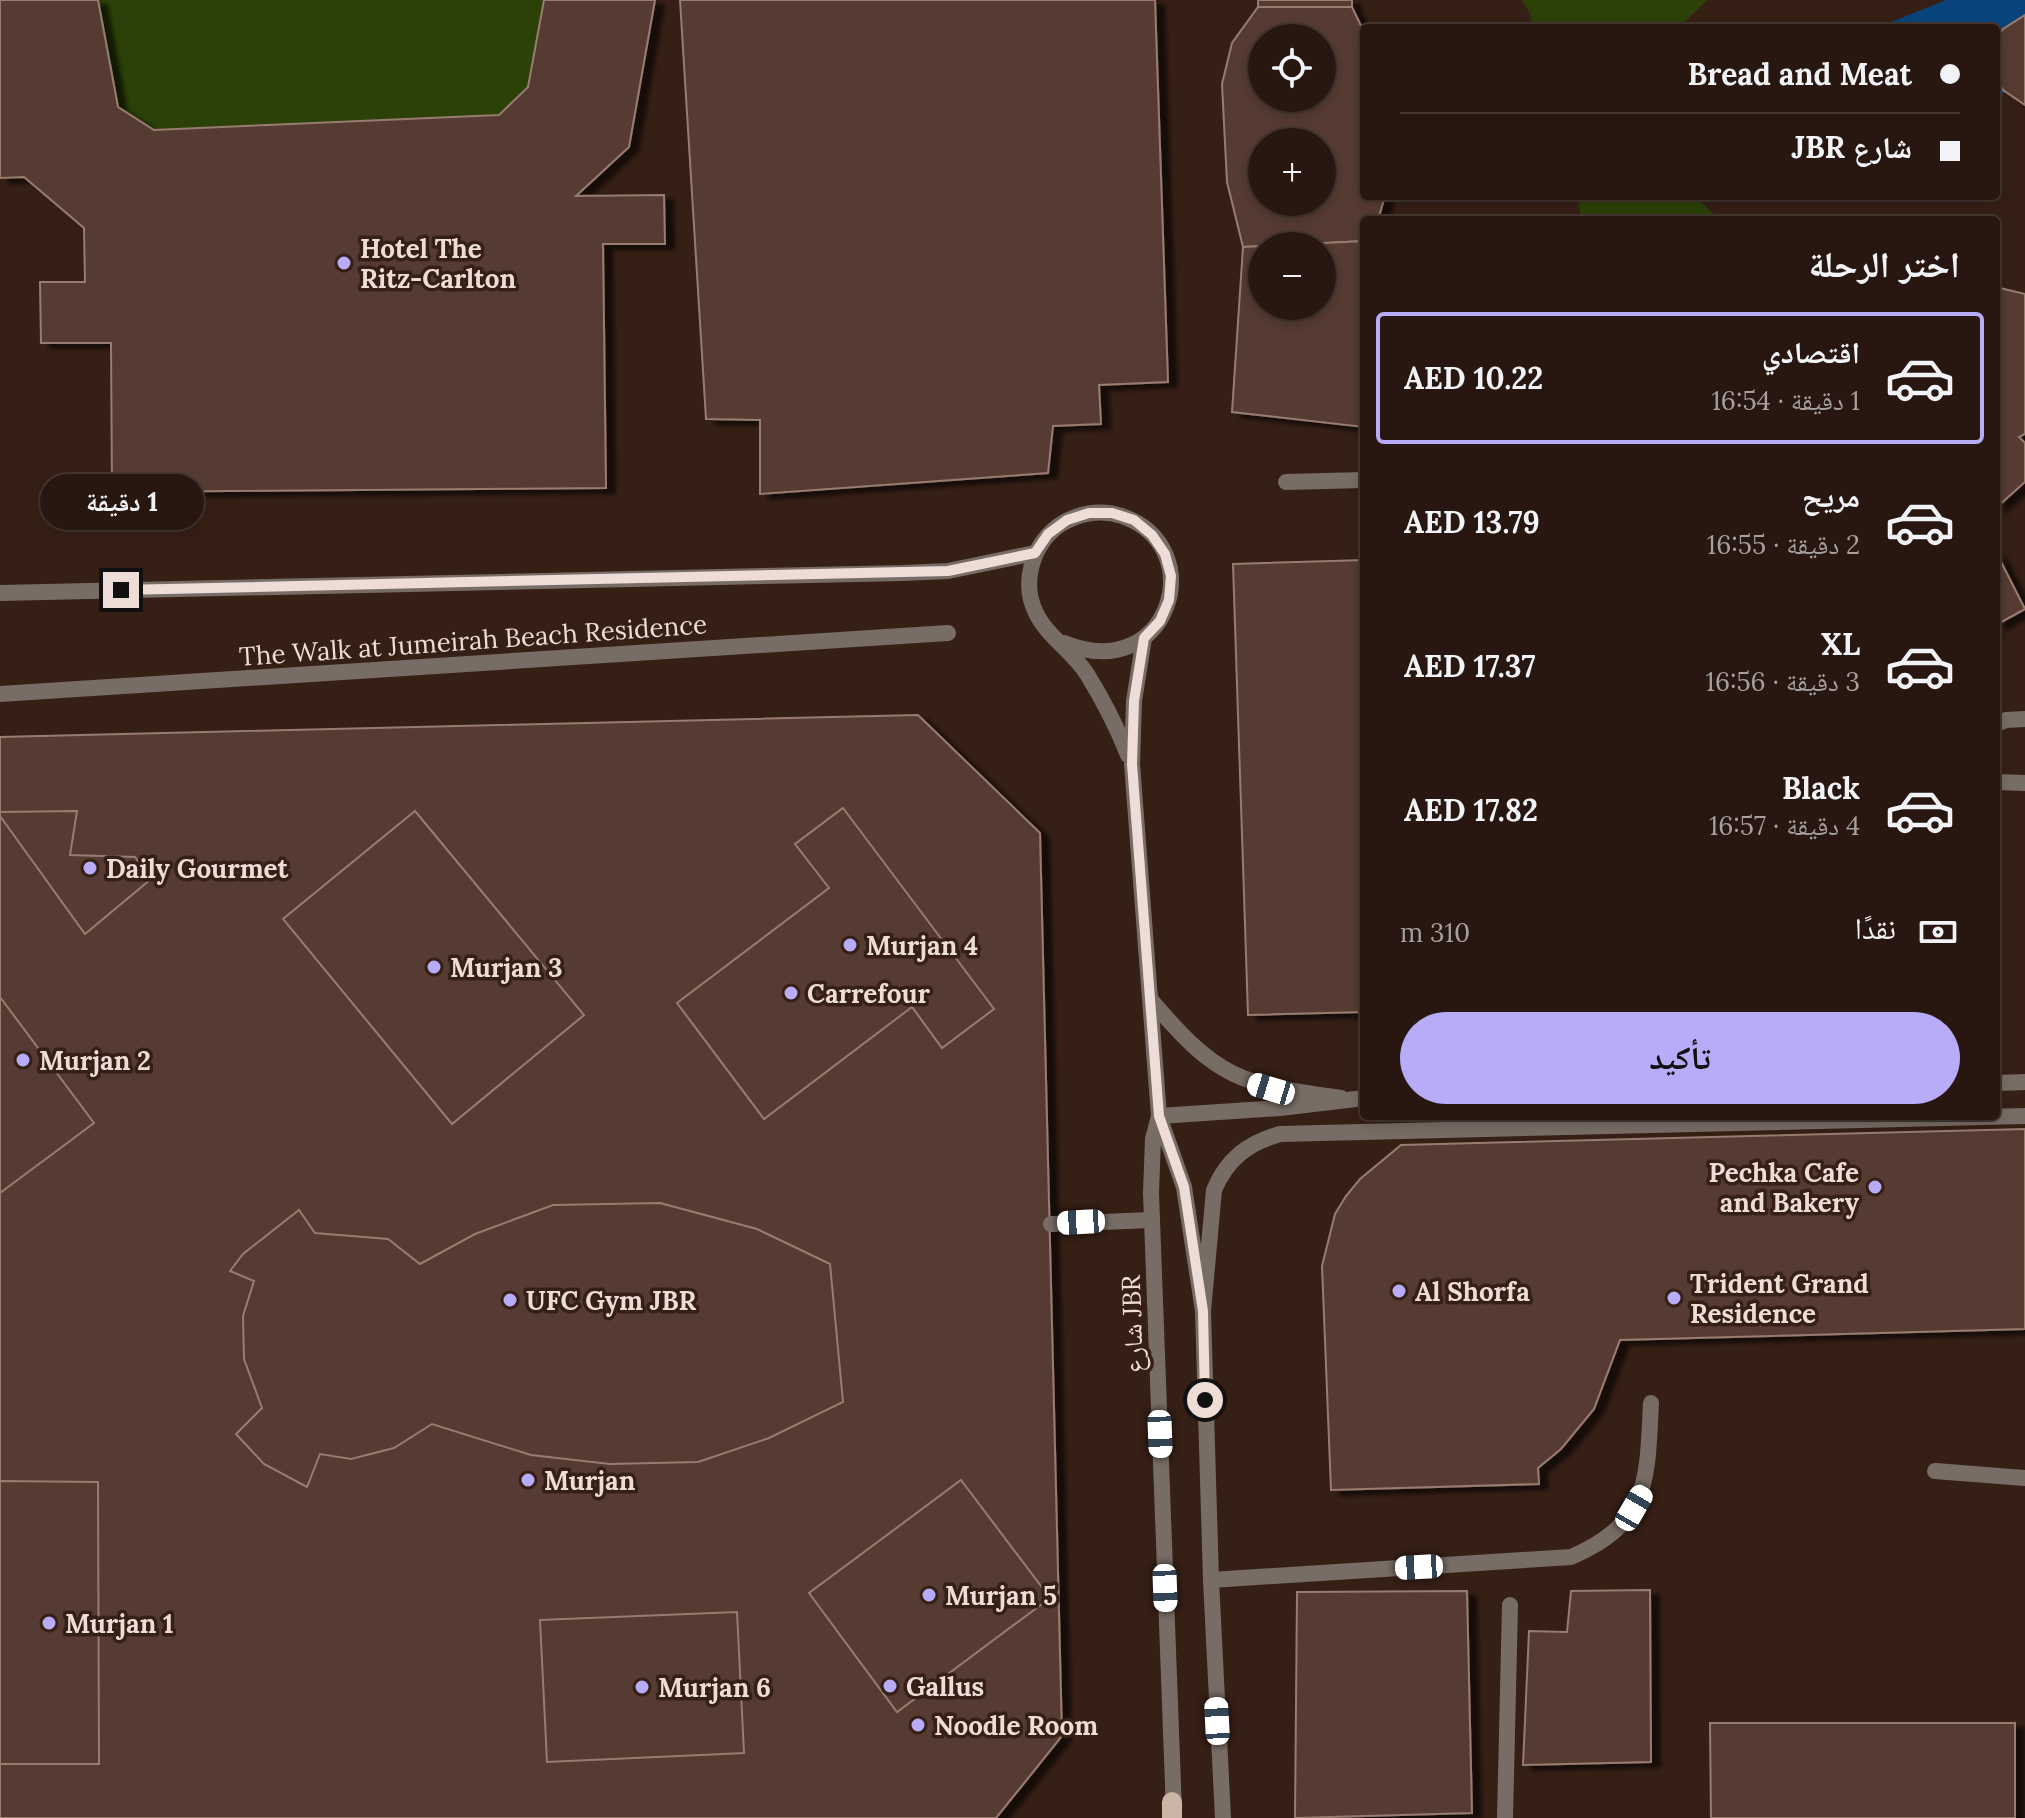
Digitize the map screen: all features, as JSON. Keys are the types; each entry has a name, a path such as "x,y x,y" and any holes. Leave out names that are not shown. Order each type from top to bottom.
{"street":[{"path":"1286,482 1360,480"},
{"name":"شارع JBR","path":"1132,764 1103,701 1064,643 1048,631 1036,613 1029,573 1035,553 1048,534 1078,516 1112,513 1134,520 1152,535 1165,554 1171,576 1169,600 1160,621 1144,638 1134,701 1132,764 1159,1116 1184,1187 1203,1311 1211,1580 1223,1818"},
{"path":"0,593 903,573 948,571 1035,553"},
{"name":"The Walk at Jumeirah Beach Residence","path":"0,694 948,633"},
{"path":"1064,643 1084,652 1105,653 1126,649 1144,638"},
{"path":"2000,722 2025,719"},
{"path":"2000,782 2025,783"},
{"path":"1150,999 1185,1040 1224,1070 1271,1089 1360,1098"},
{"path":"2000,1083 2025,1082"},
{"path":"1159,1116 1280,1108 1341,1098"},
{"name":"شارع JBR","path":"1159,1116 1153,1139 1152,1220 1173,1813"},
{"path":"2000,1117 2025,1116"},
{"path":"1203,1311 1214,1190 1221,1174 1247,1147 1280,1134 1859,1120"},
{"path":"1051,1224 1152,1220"},
{"path":"1211,1580 1571,1557 1601,1544 1626,1522 1642,1494 1648,1461 1651,1403"},
{"path":"1935,1471 2025,1478"},
{"path":"1505,1818 1510,1605"}],"green space":[{"path":"98,0 544,0 528,87 499,115 154,130 118,107"},
{"path":"1522,0 1707,0 1683,24 1531,24 1531,16"},
{"path":"1578,200 1698,200 1716,216 1580,216"}],"water":[{"path":"1946,0 2025,0 2025,20 2012,86 2000,96 2000,24 1886,24"}],"building":[{"name":"Hotel The Ritz-Carlton","path":"0,0 98,0 118,107 154,130 499,115 528,87 544,0 655,0 629,147 576,196 664,195 665,244 603,244 606,488 112,492 111,343 41,343 40,282 85,282 84,228 24,177 0,178"},
{"path":"680,0 1155,0 1168,382 1099,385 1101,424 1053,426 1048,473 760,494 760,420 706,419"},
{"path":"1258,0 1352,0 1352,7 1258,7"},
{"path":"1258,7 1352,7 1360,24 1360,200 1384,200 1379,216 1360,216 1360,241 1336,242 1336,232 1248,232 1248,247 1243,247 1227,182 1222,84 1232,43"},
{"path":"2025,15 2025,105 2000,85 2000,34"},
{"path":"1360,241 1360,427 1232,412 1243,247 1248,247 1248,320 1336,320 1336,242"},
{"path":"2000,288 2025,294 2025,434 2019,437 2025,443 2025,482 2000,504"},
{"path":"1360,560 1360,1012 1248,1015 1233,564"},
{"path":"2000,560 2025,609 2000,623"},
{"name":"Murjan","path":"918,715 1040,833 1062,1736 996,1818 0,1818 0,737"},
{"name":"Murjan 4","path":"843,808 994,1009 942,1048 912,1007 764,1119 677,1003 829,888 795,844"},
{"name":"Daily Gourmet","path":"77,811 70,855 135,857 151,879 85,934 0,816 0,812"},
{"name":"Murjan 3","path":"415,811 584,1015 452,1124 283,919"},
{"name":"Murjan 2","path":"0,997 94,1123 0,1193"},
{"name":"Trident Grand Residence","path":"2025,1129 2025,1329 1620,1340 1594,1409 1561,1449 1538,1468 1539,1484 1331,1490 1322,1266 1335,1214 1346,1196 1360,1179 1401,1145"},
{"path":"660,1203 757,1229 830,1264 843,1402 769,1438 698,1462 610,1464 531,1455 432,1424 394,1448 351,1459 320,1454 307,1487 264,1464 236,1434 262,1408 244,1359 243,1316 254,1281 230,1271 243,1254 299,1210 315,1233 388,1239 420,1264 475,1234 553,1205"},
{"name":"Murjan 5","path":"961,1480 1050,1598 897,1712 809,1593"},
{"name":"Murjan 1","path":"0,1481 98,1482 99,1764 0,1764"},
{"path":"1650,1590 1651,1762 1523,1765 1529,1631 1567,1632 1571,1591"},
{"path":"1467,1591 1472,1813 1295,1818 1297,1592"},
{"name":"Murjan 6","path":"737,1612 744,1753 547,1762 540,1620"},
{"path":"1710,1723 2015,1723 2015,1818 1711,1818"}],"place":[{"name":"Hotel The Ritz-Carlton","path":"344,263"},
{"name":"Daily Gourmet","path":"90,868"},
{"name":"Murjan 4","path":"850,945"},
{"name":"Murjan 3","path":"434,967"},
{"name":"Carrefour","path":"791,993"},
{"name":"Murjan 2","path":"23,1060"},
{"name":"Pechka Cafe and Bakery","path":"1875,1187"},
{"name":"Al Shorfa","path":"1399,1291"},
{"name":"Trident Grand Residence","path":"1674,1298"},
{"name":"UFC Gym JBR","path":"510,1300"},
{"name":"Murjan","path":"528,1480"},
{"name":"Murjan 5","path":"929,1595"},
{"name":"Murjan 1","path":"49,1623"},
{"name":"Gallus","path":"890,1686"},
{"name":"Murjan 6","path":"642,1687"},
{"name":"Noodle Room","path":"918,1725"}],"route":[{"path":"121,590 948,571 1035,553 1048,534 1067,520 1089,513 1112,513 1134,520 1152,535 1165,554 1171,576 1169,600 1160,621 1144,638 1134,701 1132,764 1159,1116 1170,1139 1184,1187 1203,1311 1205,1400"}]}
